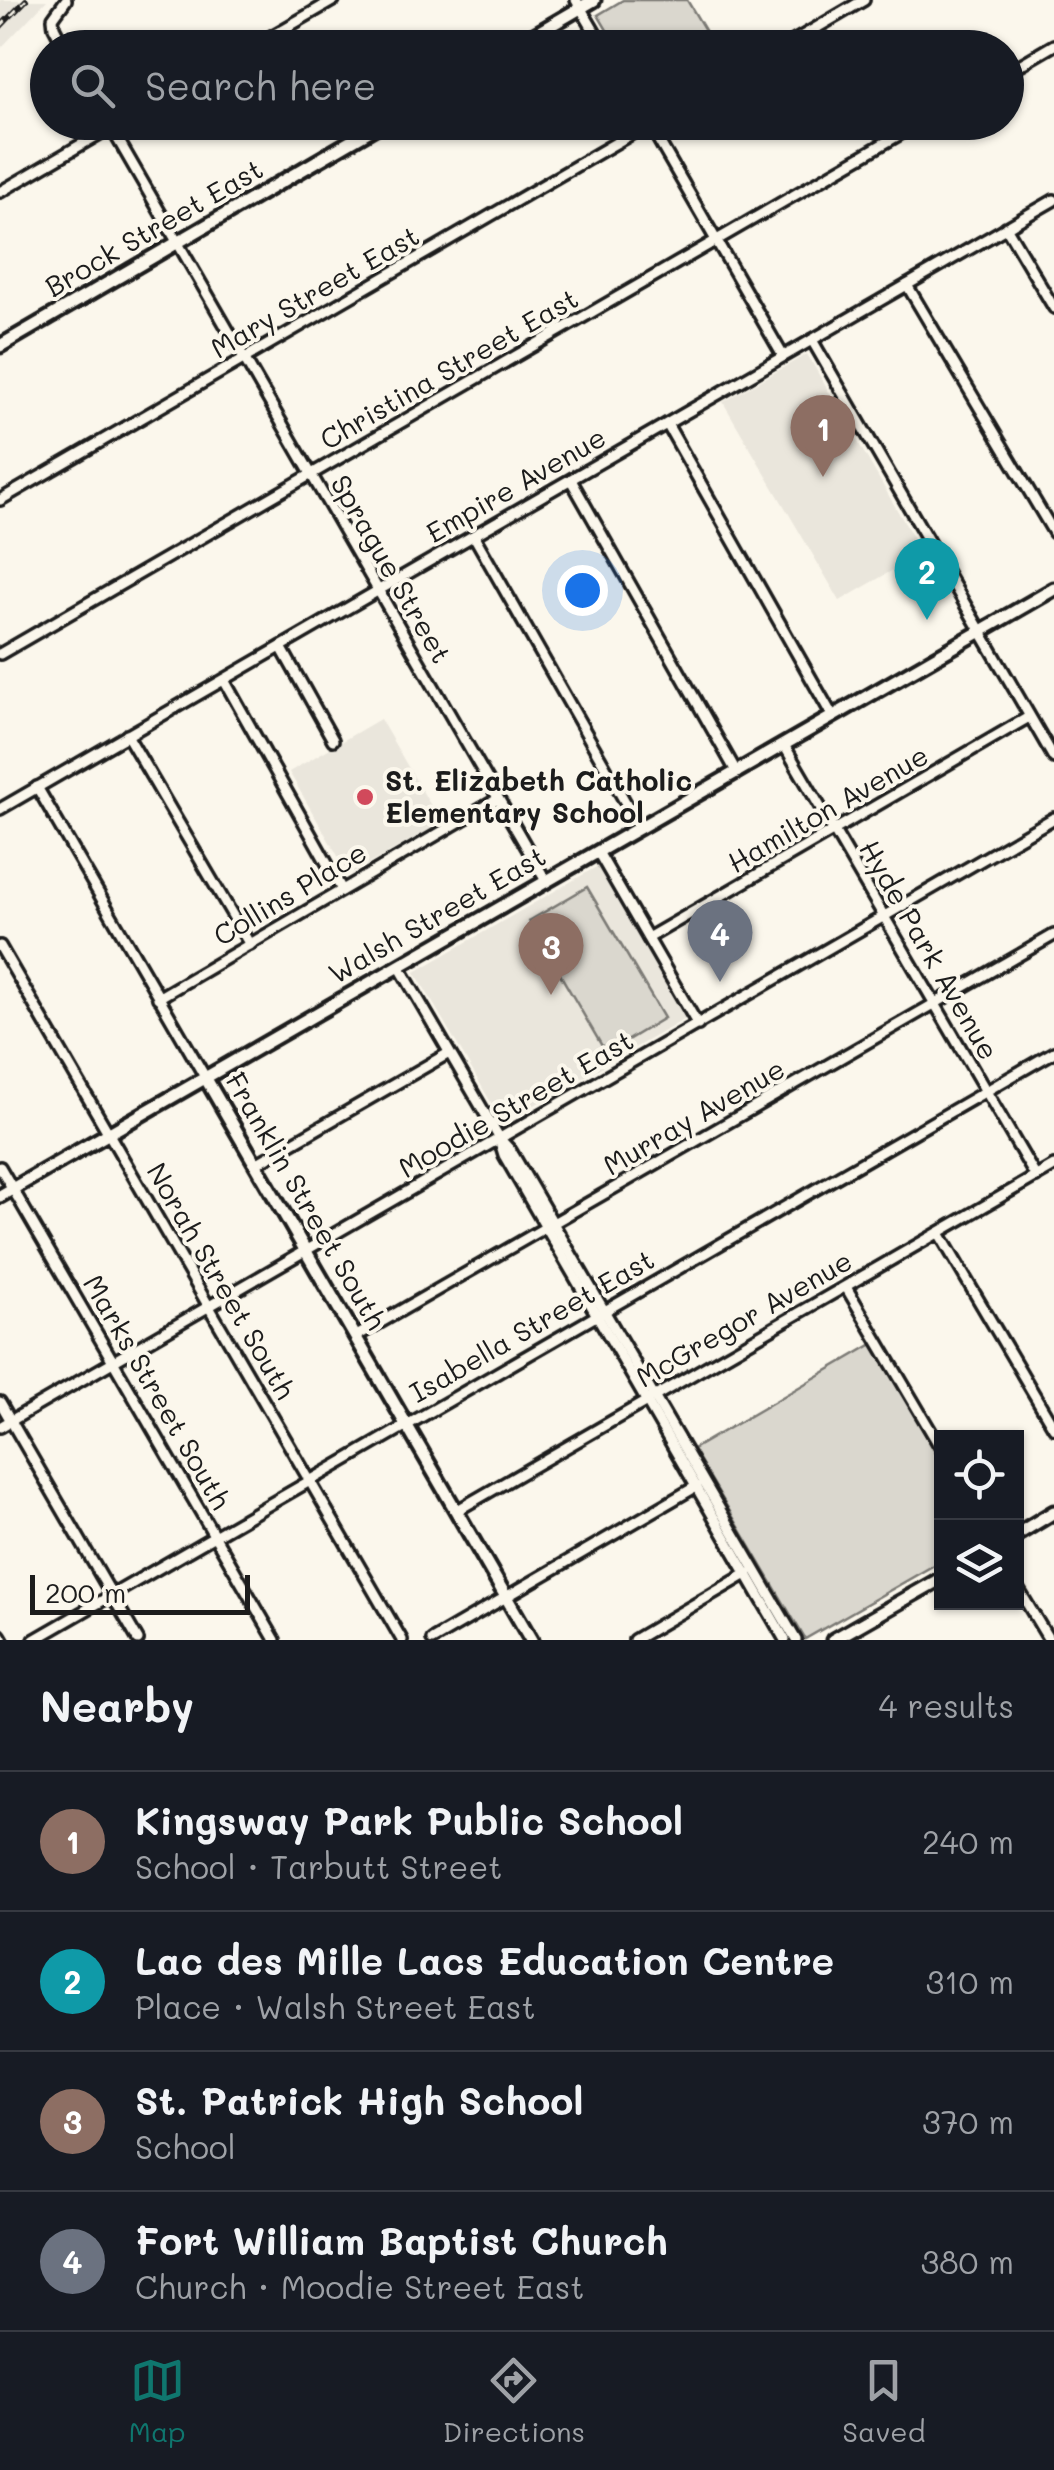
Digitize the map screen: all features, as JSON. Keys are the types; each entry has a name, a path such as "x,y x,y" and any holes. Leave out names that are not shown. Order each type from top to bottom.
{"street":[{"path":"57,30 52,18 66,0"},
{"path":"282,30 334,0"},
{"path":"539,30 578,4 594,0"},
{"path":"813,30 864,0"},
{"path":"578,4 593,30"},
{"path":"1024,62 1054,45"},
{"path":"0,192 86,140"},
{"name":"Sprague Street","path":"122,140 310,475 546,881"},
{"name":"Brock Street East","path":"0,346 354,140"},
{"name":"Mary Street East","path":"0,500 620,140"},
{"path":"659,140 783,356"},
{"name":"Christina Street East","path":"0,654 890,140"},
{"name":"Empire Avenue","path":"0,809 1054,200"},
{"path":"1006,227 1054,308"},
{"path":"906,285 1054,533"},
{"path":"812,340 1054,758"},
{"path":"667,424 833,716"},
{"path":"571,480 736,773"},
{"path":"474,536 640,828"},
{"name":"Walsh Street East","path":"0,1196 1054,589"},
{"path":"281,647 334,740"},
{"path":"224,680 342,890"},
{"name":"Hamilton Avenue","path":"648,938 1029,717"},
{"path":"127,736 250,944"},
{"name":"Hyde Park Avenue","path":"784,745 1036,1177"},
{"name":"Franklin Street South","path":"37,787 531,1640"},
{"name":"Collins Place","path":"158,998 498,799"},
{"name":"Moodie Street East","path":"0,1428 1054,818"},
{"path":"598,852 698,1025"},
{"name":"Murray Avenue","path":"355,1338 1054,935"},
{"name":"Norah Street South","path":"0,946 402,1640"},
{"path":"399,966 500,1140 511,1150 550,1225 751,1572 796,1640"},
{"name":"Isabella Street East","path":"34,1640 1054,1052"},
{"path":"256,1164 448,1053"},
{"name":"McGregor Avenue","path":"456,1511 1054,1166"},
{"name":"Marks Street South","path":"0,1167 275,1640"},
{"path":"938,1233 1054,1428"},
{"path":"846,1287 934,1436"},
{"path":"0,1402 138,1640"},
{"path":"432,1640 700,1484"},
{"path":"1036,1523 1054,1502"},
{"path":"1024,1530 1054,1512"},
{"path":"634,1640 751,1572"},
{"path":"751,1572 785,1640"},
{"path":"833,1640 934,1583"},
{"path":"1024,1598 1047,1637 1034,1640"}],"shaded area":[{"path":"0,0 47,0 0,49"},
{"path":"623,0 687,0 705,30 607,30 598,15"},
{"path":"807,354 922,553 840,601 723,402"},
{"name":"St. Elizabeth Catholic Elementary School","path":"380,719 441,823 349,875 289,772"},
{"path":"598,866 687,1018 503,1123 415,972"},
{"path":"587,887 664,1018 606,1053 529,921"},
{"path":"873,1344 934,1449 934,1565 805,1639 693,1449"}],"railway":[{"path":"0,27 26,0"}],"place":[{"name":"Kingsway Park Public School","path":"823,477"},
{"name":"Lac des Mille Lacs Education Centre","path":"927,620"},
{"name":"St. Elizabeth Catholic Elementary School","path":"365,797"},
{"name":"Fort William Baptist Church","path":"720,982"},
{"name":"St. Patrick High School","path":"551,995"}]}
